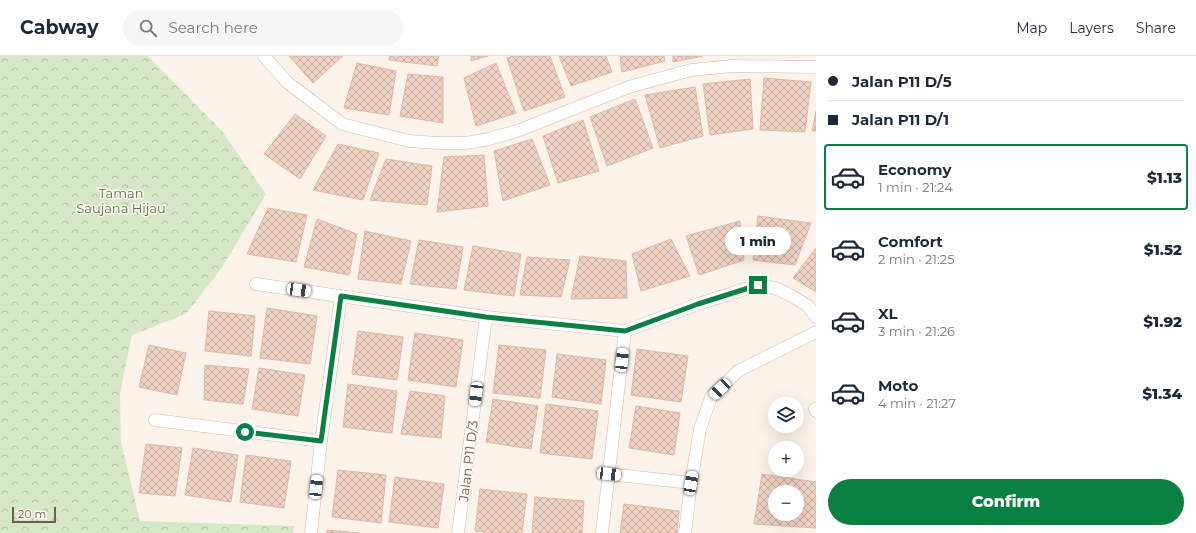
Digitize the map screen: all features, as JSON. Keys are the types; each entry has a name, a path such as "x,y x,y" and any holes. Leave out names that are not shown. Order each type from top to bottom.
{"street":[{"path":"264,56 287,82 342,124 409,142 437,143 466,143 489,139 517,131 629,87 691,70 732,66 816,67"},
{"path":"256,284 486,317 625,331 698,304 758,285 775,288 790,295 808,306 816,317"},
{"path":"311,533 321,441 341,296"},
{"name":"Jalan P11 D/3","path":"458,533 486,317"},
{"path":"602,533 625,331"},
{"path":"685,533 700,429 711,397 738,371 816,332"},
{"path":"155,420 321,441"},
{"path":"609,474 691,483"}],"green space":[{"name":"Taman Saujana Hijau","path":"0,56 148,56 222,131 266,194 221,269 186,314 132,335 120,393 121,442 140,521 295,526 293,533 0,533"}],"building":[{"path":"289,56 343,56 313,83"},
{"path":"390,56 439,56 437,66 389,60"},
{"path":"471,56 488,56 471,61"},
{"path":"513,56 550,56 565,97 524,111 507,58"},
{"path":"559,56 606,56 612,72 571,86"},
{"path":"620,56 664,56 665,61 622,72"},
{"path":"673,56 703,56 673,62"},
{"path":"357,63 396,71 389,115 344,108"},
{"path":"496,63 516,113 476,126 464,78"},
{"path":"408,74 443,77 443,123 400,116"},
{"path":"764,78 811,82 805,132 760,130"},
{"path":"750,79 753,129 710,135 703,84"},
{"path":"695,87 703,136 660,148 645,95"},
{"path":"635,99 653,148 607,166 590,117"},
{"path":"816,111 816,131 812,131"},
{"path":"295,114 326,136 300,179 264,154"},
{"path":"583,120 599,171 558,183 543,136"},
{"path":"532,139 550,185 503,201 494,151"},
{"path":"338,144 379,153 363,200 313,190"},
{"path":"484,155 488,206 437,212 444,157"},
{"path":"386,159 432,166 427,205 370,200"},
{"path":"268,208 307,215 296,262 247,254"},
{"path":"758,216 811,223 795,265 753,260"},
{"path":"317,219 357,234 349,275 304,267"},
{"path":"740,221 744,260 699,275 686,236"},
{"path":"365,231 411,241 401,284 358,279"},
{"path":"671,239 690,276 641,291 632,254"},
{"path":"419,240 463,247 456,289 410,284"},
{"path":"473,246 521,254 514,296 464,290"},
{"path":"816,248 816,292 793,278"},
{"path":"580,256 626,261 627,298 571,299"},
{"path":"527,257 570,260 561,297 520,295"},
{"path":"267,308 317,316 310,364 260,358"},
{"path":"209,311 255,316 251,356 205,351"},
{"path":"358,331 403,337 397,380 352,374"},
{"path":"415,333 463,340 456,387 408,380"},
{"path":"149,345 186,353 177,395 139,387"},
{"path":"499,345 546,350 540,398 493,393"},
{"path":"637,349 688,356 681,402 631,395"},
{"path":"557,354 606,360 601,404 552,397"},
{"path":"205,365 249,369 243,404 204,400"},
{"path":"259,368 305,375 298,416 252,409"},
{"path":"348,384 397,391 392,433 343,427"},
{"path":"410,391 445,396 441,438 401,434"},
{"path":"493,399 538,406 531,449 486,442"},
{"path":"546,404 598,411 592,459 540,453"},
{"path":"636,406 680,413 674,455 629,448"},
{"path":"146,444 182,448 175,496 139,493"},
{"path":"193,448 238,455 231,502 185,495"},
{"path":"246,455 291,461 284,508 240,502"},
{"path":"338,470 386,475 381,523 332,517"},
{"path":"762,474 768,475 768,477 782,477 816,482 816,528 754,524"},
{"path":"395,477 444,484 438,528 389,522"},
{"path":"480,489 527,494 522,533 492,533 475,531"},
{"path":"535,497 584,501 582,533 532,533"},
{"path":"624,504 679,511 677,533 620,533"},
{"path":"327,530 359,533 327,533"}],"route":[{"path":"245,432 321,441 341,296 486,317 625,331 698,304 758,285"}]}
